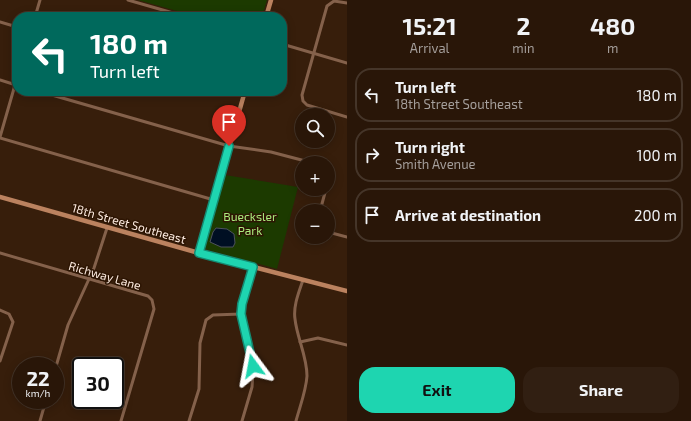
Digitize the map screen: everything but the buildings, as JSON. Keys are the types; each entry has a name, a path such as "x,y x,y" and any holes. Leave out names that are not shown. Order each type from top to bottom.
{"street":[{"path":"36,12 40,0"},
{"path":"128,0 170,12"},
{"path":"267,12 271,0"},
{"path":"347,3 337,1 329,4 313,53 302,95 303,101 307,106 347,117"},
{"path":"0,22 12,25"},
{"path":"287,45 347,63"},
{"path":"0,80 12,84"},
{"path":"13,96 0,138 214,200"},
{"path":"55,96 229,146 271,152 295,158"},
{"path":"199,253 242,96"},
{"name":"18th Street Southeast","path":"0,197 199,253 347,291"},
{"path":"59,357 72,314 89,279 107,228"},
{"path":"335,234 347,237"},
{"name":"Richway Lane","path":"0,253 148,296 154,303 154,309 121,421"},
{"path":"242,421 252,387 253,373 241,314 242,304 253,267"},
{"path":"296,421 304,394 307,376 295,314 303,280"},
{"path":"0,310 9,314 12,322 0,361"},
{"path":"189,421 201,382 200,343 206,320 213,315 241,314"},
{"path":"300,342 318,338 347,345"},
{"path":"40,421 43,409"}],"green space":[{"path":"138,0 267,0 263,12 180,12"},
{"name":"Buecksler Park","path":"225,175 295,187 296,196 277,269 205,249"}],"water":[{"path":"216,228 227,229 234,234 235,243 233,247 221,247 210,242"}],"route":[{"path":"229,146 199,253 253,267 242,304 241,314 253,366"}]}
